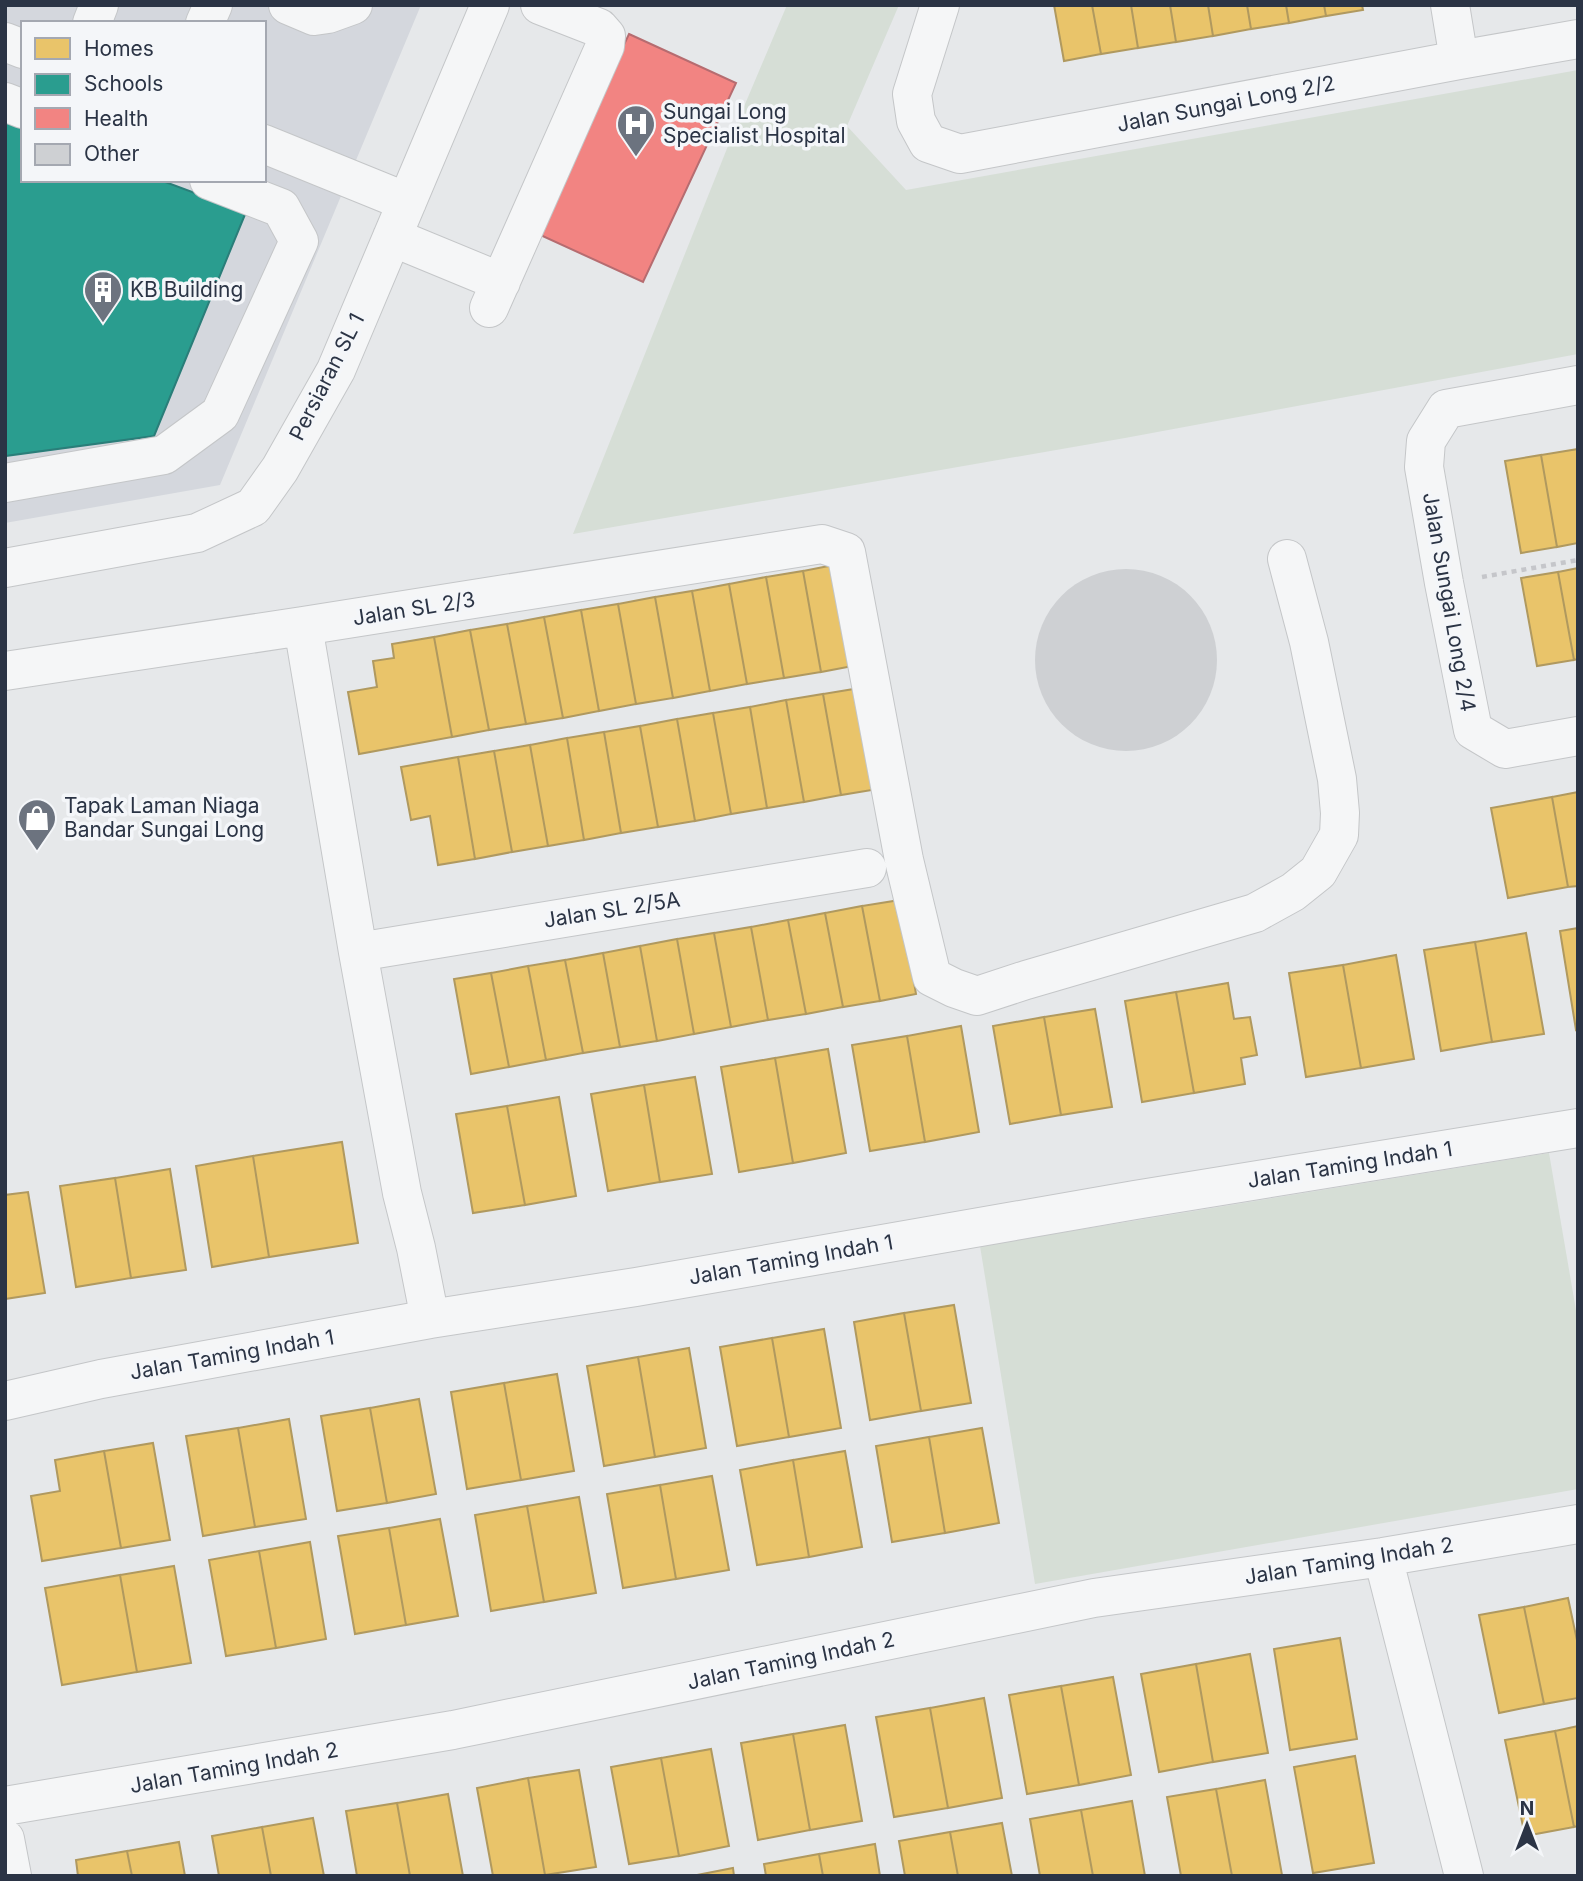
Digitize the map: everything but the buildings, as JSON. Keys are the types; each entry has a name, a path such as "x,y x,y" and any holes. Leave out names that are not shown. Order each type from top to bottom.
{"street":[{"path":"206,21 213,5"},
{"path":"288,5 314,16 353,5"},
{"name":"Persiaran SL 1","path":"5,568 197,533 253,507 280,469 335,370 490,5"},
{"path":"392,237 495,295 605,46 606,36 599,28 540,5"},
{"name":"Jalan Sungai Long 2/2","path":"940,5 912,94 916,121 928,143 960,154 1578,39"},
{"path":"1450,5 1459,60"},
{"path":"266,145 407,202"},
{"path":"5,483 164,455 220,414 299,241 281,208 214,182"},
{"name":"Jalan Sungai Long 2/4","path":"1578,385 1446,409 1426,441 1424,467 1473,730 1506,750 1578,736"},
{"name":"Jalan SL 2/3","path":"5,671 822,544 846,551 904,860 932,977 978,996 1255,913 1293,892 1318,872 1339,835 1337,779 1309,642 1287,559"},
{"path":"303,626 402,1193 430,1319"},
{"name":"Jalan SL 2/5A","path":"358,952 867,868"},
{"name":"Jalan Taming Indah 1","path":"5,1401 101,1379 430,1319 636,1287 1149,1198 1578,1128"},
{"name":"Jalan Taming Indah 2","path":"5,1806 453,1730 1094,1598 1383,1557 1578,1524"},
{"path":"1383,1557 1464,1876"},
{"path":"5,1839 12,1876"}],"path":[{"path":"1444,583 1578,560"}],"shaded area":[{"path":"5,5 421,5 220,485 5,523"},
{"path":"787,5 899,5 847,126 906,190 1578,70 1578,354 1125,438 573,534"},
{"path":"1549,1153 1578,1322 1578,1489 1035,1584 980,1246"}],"place":[{"name":"Sungai Long Specialist Hospital","path":"636,158"},
{"name":"KB Building","path":"103,324"},
{"name":"Tapak Laman Niaga Bandar Sungai Long","path":"37,852"}]}
